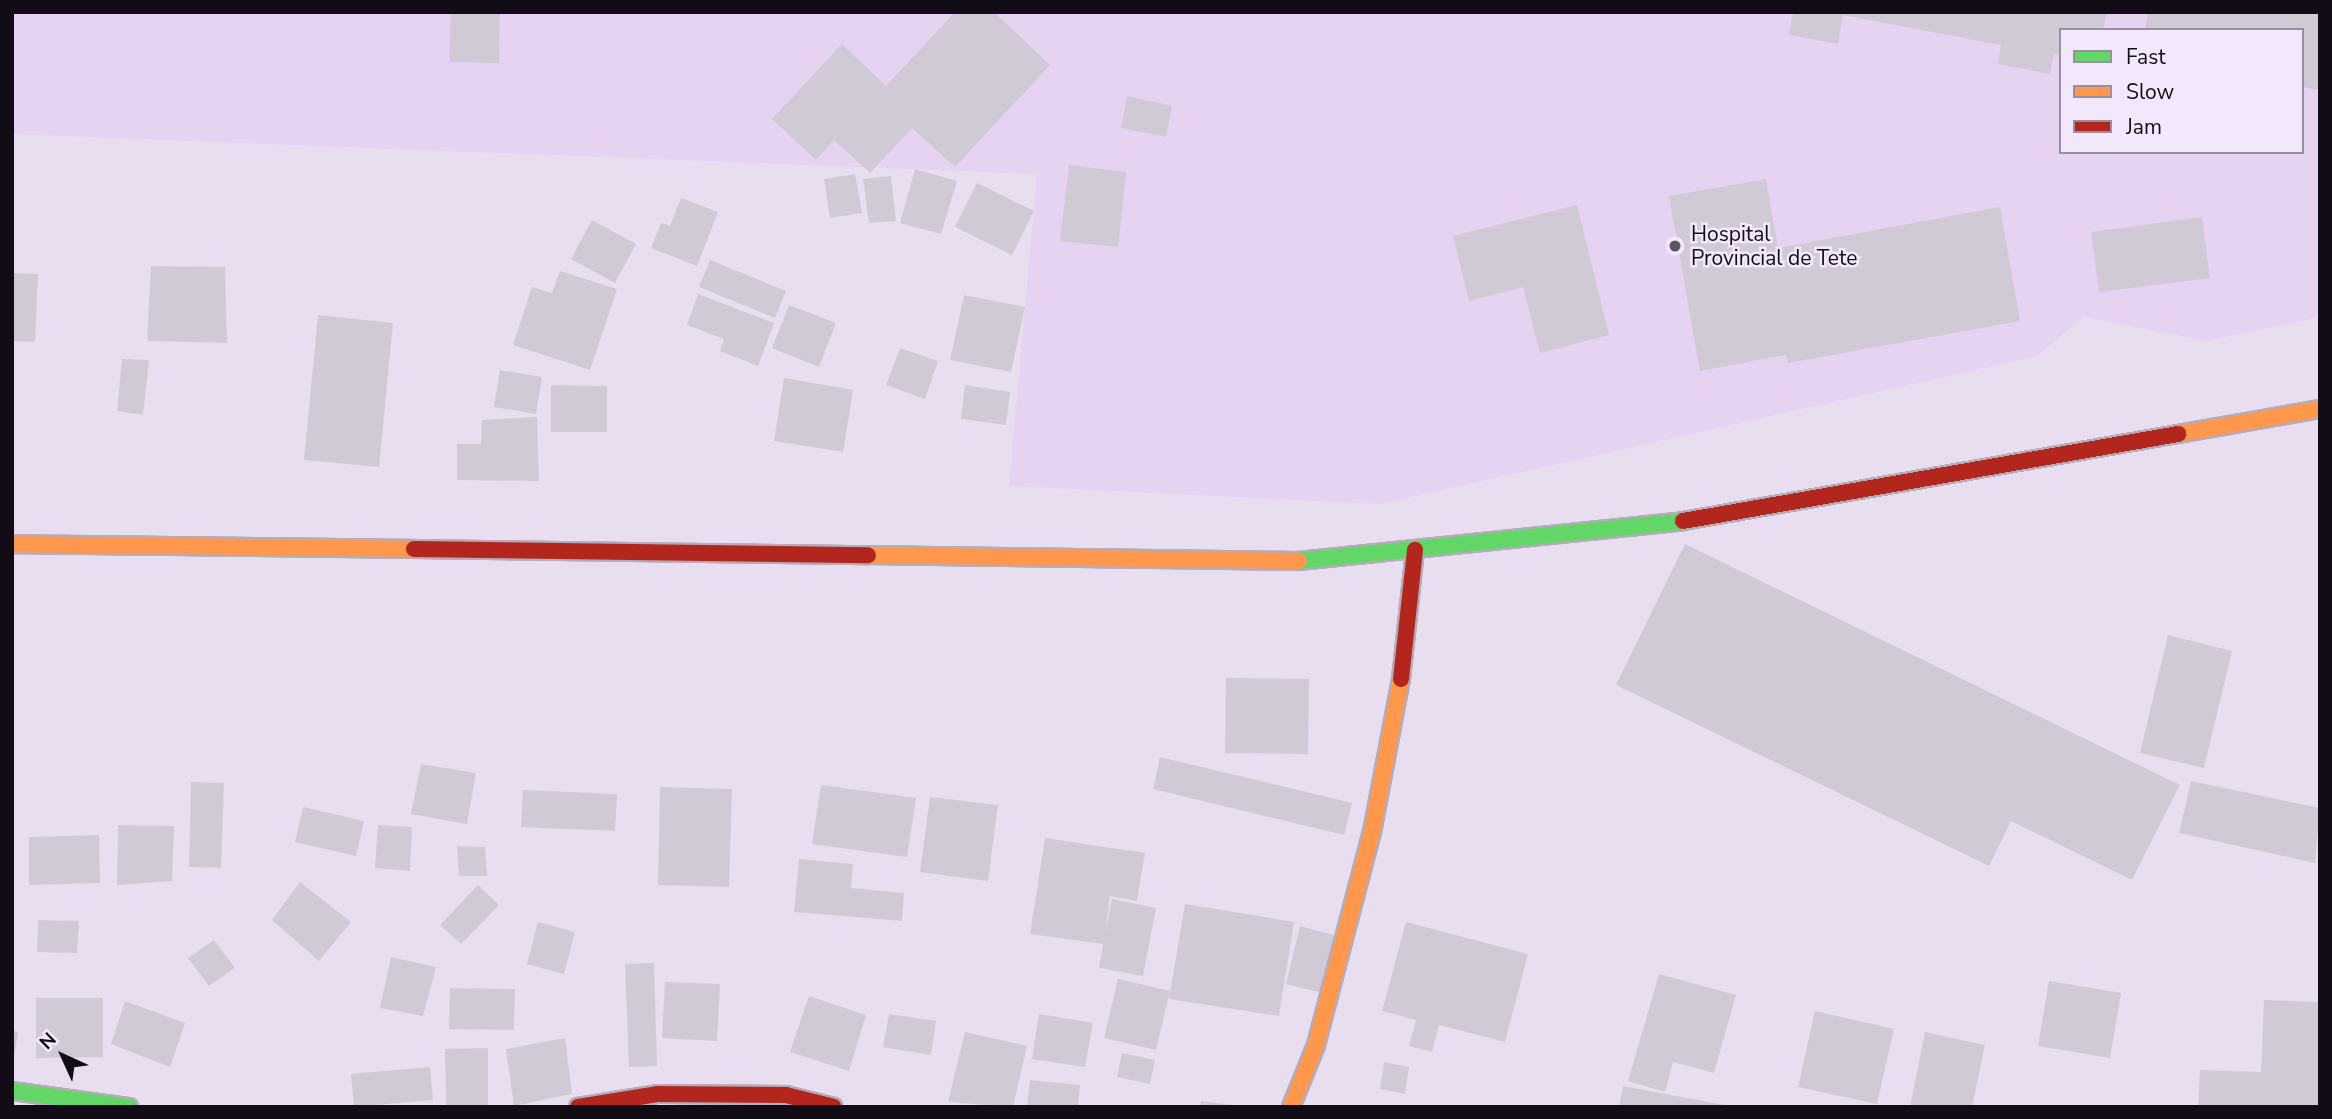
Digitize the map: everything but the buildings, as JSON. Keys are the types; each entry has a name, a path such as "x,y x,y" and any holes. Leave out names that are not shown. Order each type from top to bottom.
{"street":[{"path":"12,544 1315,561 1709,518 2320,409"},
{"path":"1291,1107 1315,1045 1373,827 1406,652 1415,550"},
{"path":"12,1091 129,1107"},
{"path":"578,1107 657,1094 786,1095 834,1107"}],"shaded area":[{"name":"Hospital Provincial de Tete","path":"12,12 2320,12 2320,317 2207,341 2084,317 2037,356 1380,504 1009,486 1037,174 12,134"}],"traffic: fast":[{"path":"1299,561 1683,521"},
{"path":"12,1091 129,1107"}],"traffic: slow":[{"path":"2178,434 2320,409"},
{"path":"12,544 414,549"},
{"path":"868,555 1299,561"},
{"path":"1291,1107 1316,1045 1373,827 1401,679"}],"traffic: jam":[{"path":"1683,521 2178,434"},
{"path":"414,549 868,555"},
{"path":"1401,679 1415,550"},
{"path":"578,1107 657,1094 786,1095 834,1107"}],"place":[{"name":"Hospital Provincial de Tete","path":"1675,246"}]}
